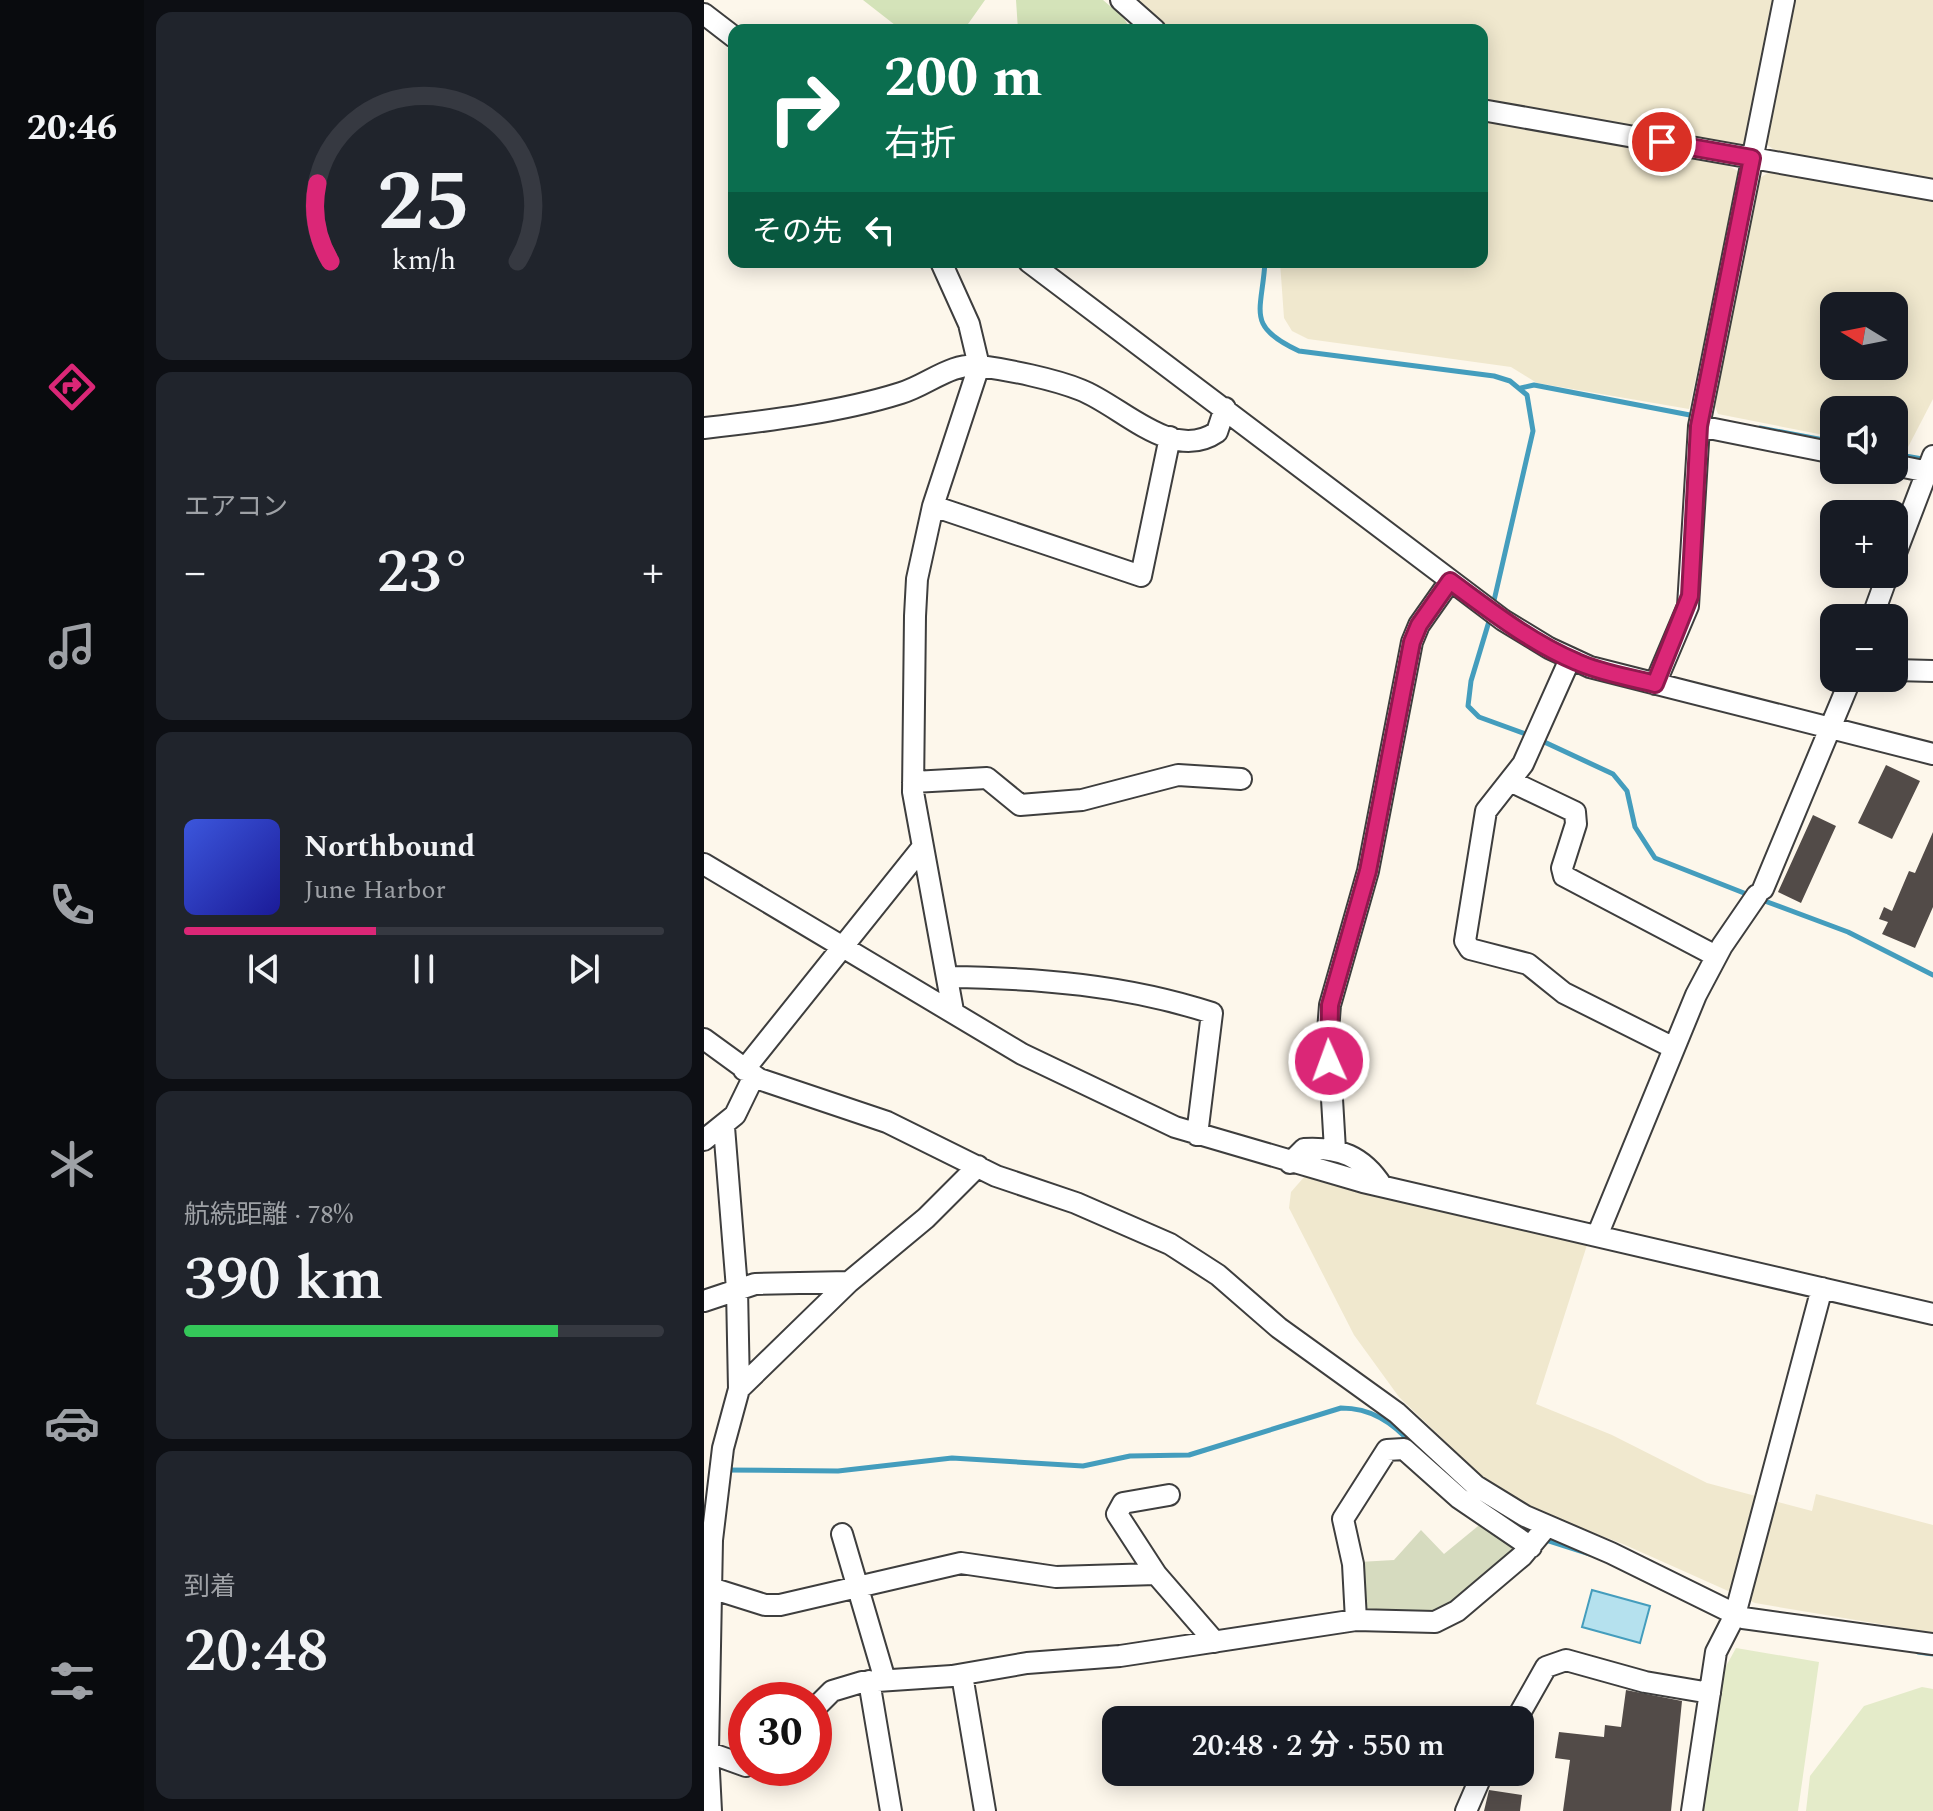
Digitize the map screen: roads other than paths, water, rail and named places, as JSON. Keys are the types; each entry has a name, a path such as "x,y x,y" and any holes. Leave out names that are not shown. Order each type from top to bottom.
{"street":[{"path":"1121,0 1148,24"},
{"path":"1655,684 1690,596 1699,426 1784,0"},
{"path":"704,14 728,32"},
{"path":"1488,111 1933,190"},
{"path":"944,268 969,324 979,366 933,506 917,579 913,782 921,849 949,977 953,1011"},
{"path":"1037,268 1450,581 1521,632 1570,659 1655,684 1933,754"},
{"path":"704,428 883,398 914,388 962,365 1076,388 1170,437 1197,443 1217,432 1225,408"},
{"path":"1699,426 1820,450"},
{"path":"933,506 1141,576 1170,437"},
{"path":"1908,466 1930,467 1908,523"},
{"path":"1335,1150 1328,1031 1330,1005 1368,871 1412,642 1419,625 1450,581"},
{"path":"1570,659 1523,764 1486,811 1467,945 1473,950 1528,964 1564,993 1672,1047"},
{"path":"1908,670 1933,671"},
{"path":"1597,1236 1672,1047 1716,956 1760,892 1846,692"},
{"path":"913,782 987,778 1020,805 1082,800 1178,775 1241,779"},
{"path":"1510,781 1575,812 1576,824 1562,868 1564,876 1716,956"},
{"path":"704,1140 724,1127 735,1115 749,1073 921,849"},
{"path":"704,864 1052,1070 1197,1135 1382,1186 1933,1314"},
{"path":"949,977 1058,981 1158,996 1212,1013 1197,1135"},
{"path":"704,1039 749,1073 915,1134 978,1166 1146,1231 1195,1258 1279,1328 1397,1413 1476,1486 1547,1526 1611,1553 1735,1615 1764,1622 1933,1644"},
{"path":"711,1811 706,1751 709,1580 723,1448 739,1389 737,1289 724,1127"},
{"path":"1290,1163 1304,1149 1335,1150 1364,1162 1382,1186"},
{"path":"739,1389 849,1282 926,1218 978,1166"},
{"path":"704,1301 737,1289 768,1283 849,1282"},
{"path":"1692,1811 1718,1643 1735,1615 1822,1288"},
{"path":"1356,1620 1353,1564 1343,1519 1387,1450 1404,1449 1459,1498 1531,1547"},
{"path":"1169,1495 1123,1503 1117,1514 1156,1574 1215,1642"},
{"path":"832,1691 877,1680 962,1675 1027,1663 1120,1656 1356,1620 1435,1622 1447,1618 1531,1547 1547,1526"},
{"path":"842,1534 860,1587 877,1680 891,1811"},
{"path":"709,1580 765,1605 780,1605 961,1563 1056,1577 1156,1574"},
{"path":"1524,1706 1546,1667 1555,1661 1566,1660 1645,1682 1710,1693"},
{"path":"962,1675 985,1811"},
{"path":"706,1751 728,1759"},
{"path":"1466,1811 1477,1786"}],"water":[{"path":"1592,1590 1650,1606 1640,1643 1582,1627"}],"waterway":[{"path":"1264,268 1260,306 1264,325 1270,334 1299,351 1494,376 1510,381 1527,395 1533,431 1493,605"},
{"path":"1521,388 1534,385 1695,416"},
{"path":"1760,428 1820,439"},
{"path":"1908,456 1928,460"},
{"path":"1490,618 1471,681 1468,706 1479,717 1531,736"},
{"path":"1540,740 1613,774 1627,791 1635,827 1655,858 1749,895"},
{"path":"1762,900 1848,932 1933,975"},
{"path":"724,1470 838,1471 952,1458 1083,1466 1130,1456 1189,1455 1341,1408 1380,1418 1412,1444"},
{"path":"1485,1503 1534,1534"},
{"path":"1543,1539 1590,1554"},
{"path":"1918,1652 1933,1654"}]}
